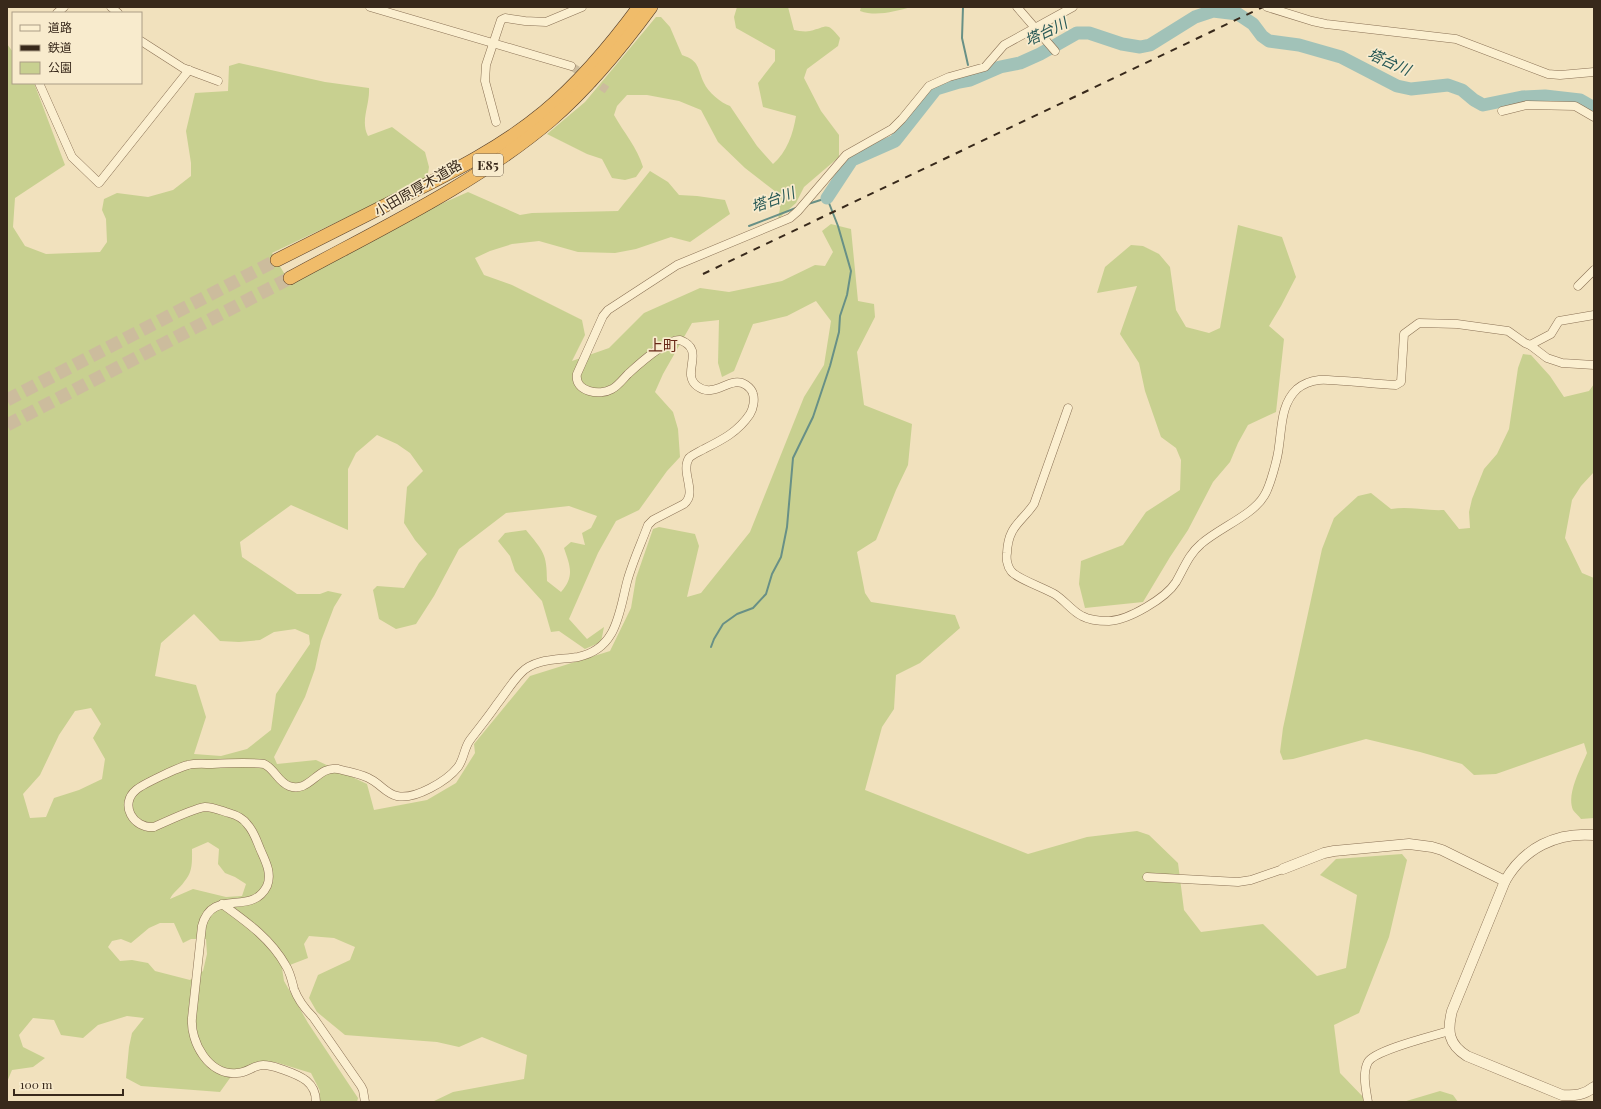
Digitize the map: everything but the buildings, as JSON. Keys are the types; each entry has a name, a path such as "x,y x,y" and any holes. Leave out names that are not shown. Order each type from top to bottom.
{"highway":[{"name":"小田原厚木道路","path":"277,260 466,164 520,131 573,86 601,56 639,7"},
{"name":"小田原厚木道路","path":"290,278 428,202 476,173 526,139 550,120 609,62 651,7"}],"street":[{"path":"370,7 571,66"},
{"path":"496,122 485,81 486,65 501,20 505,18 546,22 582,7"},
{"path":"1017,7 1055,51"},
{"path":"316,1102 314,1089 309,1082 301,1076 271,1066 263,1065 254,1067 242,1073 229,1073 210,1063 196,1044 192,1031 191,1024 202,926 208,912 222,904 250,901 263,892 268,883 267,866 249,825 236,815 206,807 154,827 146,827 135,821 130,813 130,800 134,792 184,766 196,764 264,764 285,784 293,787 304,786 325,770 337,769 368,777 390,794 403,797 414,795 437,785 448,778 461,762 469,741 523,670 537,663 578,657 590,653 608,639 619,616 627,582 648,525 653,520 687,501 690,490 686,466 687,461 691,456 735,432 752,410 754,402 753,393 750,387 743,383 732,382 711,390 703,389 696,385 691,376 693,356 692,350 680,340 668,343 637,367 611,390 594,392 583,389 578,383 577,374 605,313 677,265 790,218 798,211 846,155 892,129 929,86 949,77 985,67 1004,45 1073,7"},
{"path":"1267,7 1326,24 1456,39 1548,74 1560,76 1594,72"},
{"path":"142,42 189,70 218,81"},
{"path":"39,84 72,157 99,183 189,70"},
{"path":"1502,110 1527,105 1575,106 1594,117"},
{"path":"1578,286 1594,270"},
{"path":"1530,345 1551,334 1559,321 1594,315"},
{"path":"1068,408 1034,504 1028,513 1014,527 1009,536 1007,551 1008,564 1010,570 1016,575 1050,590 1065,601 1081,616 1109,621 1118,619 1154,604 1176,582 1187,560 1200,544 1217,531 1253,509 1261,500 1267,491 1279,449 1284,410 1290,397 1298,389 1308,383 1321,380 1396,385 1401,382 1404,334 1419,323 1457,324 1508,331 1547,358 1562,363 1594,365"},
{"path":"1594,835 1567,835 1542,844 1520,860 1512,870 1505,881 1452,1011 1449,1031 1454,1046 1467,1056 1562,1095 1573,1096 1584,1093 1594,1087"},
{"path":"1147,877 1238,882 1251,880 1324,853 1409,844 1442,850 1505,881"},
{"path":"222,904 264,936 287,966 295,991 304,1008 313,1017 361,1086 365,1102"},
{"path":"1368,1102 1365,1076 1368,1062 1380,1053 1449,1031"}],"green space":[{"path":"737,7 788,7 794,30 808,31 829,27 840,38 838,46 807,69 804,78 821,111 839,135 839,157 804,187 796,203 778,219 780,208 776,192 745,168 718,142 701,110 679,101 647,95 627,95 617,106 614,115 634,147 643,167 636,177 625,180 612,178 602,159 587,154 547,134 585,102 656,17 661,17 670,27 682,55 688,57 697,66 708,90 719,100 730,106 757,146 773,164 782,154 789,142 796,116 763,107 758,83 775,61 775,50 736,28 734,17"},
{"path":"861,7 912,7 886,13 866,13 860,11"},
{"path":"7,44 12,51 12,84 34,84 65,165 15,198 13,227 25,246 46,254 100,252 107,242 106,219 102,210 104,199 117,193 148,197 173,190 191,176 191,163 186,131 195,93 228,91 229,66 239,63 325,82 369,88 365,119 368,136 392,127 425,152 429,167 427,179 272,253 290,283 434,207 468,192 520,215 532,213 618,211 650,171 668,182 679,195 725,200 730,214 690,242 671,237 636,249 615,253 578,252 539,241 512,244 490,251 475,258 484,275 512,285 582,320 585,335 572,361 609,348 644,313 700,288 729,292 782,281 815,265 825,266 833,252 822,231 831,224 851,229 858,301 874,304 875,317 857,352 864,405 912,424 908,465 896,490 876,540 857,552 865,593 871,602 955,615 960,628 920,663 896,675 894,709 882,727 865,790 1028,854 1087,837 1137,831 1149,835 1178,863 1184,910 1201,932 1263,924 1317,976 1346,968 1357,895 1320,875 1336,859 1402,854 1407,860 1389,937 1359,1013 1334,1025 1340,1073 1368,1102 432,1102 453,1092 524,1079 527,1055 482,1037 459,1047 437,1042 345,1035 317,1012 309,998 318,975 350,960 355,947 334,938 309,936 304,944 308,958 282,968 284,981 308,1023 358,1098 357,1102 318,1102 320,1091 311,1073 275,1062 235,1071 220,1092 141,1086 126,1078 132,1033 144,1018 127,1016 98,1025 83,1038 61,1035 54,1020 33,1018 19,1035 23,1047 45,1058 33,1067 12,1070 7,1082","holes":["816,301 831,321 824,365 804,397 750,532 701,593 687,597 699,546 695,534 659,527 653,529 636,578 631,608 610,651 530,676 474,744 475,753 456,783 427,800 374,810 367,784 316,760 277,764 274,757 305,697 315,669 321,641 334,607 342,594 328,591 320,594 297,594 242,557 240,542 291,505 348,530 348,469 356,453 377,435 397,444 410,453 423,471 407,487 404,523 415,540 427,554 419,563 404,588 377,586 373,590 379,619 396,629 416,624 434,596 459,549 506,513 569,506 597,516 591,528 582,533 585,545 571,542 564,548 570,576 561,592 547,581 546,564 543,553 526,530 505,533 498,541 510,556 515,571 542,601 551,632 559,631 585,649 601,642 604,627 587,639 569,619 598,553 616,521 639,510 667,471 680,457 678,429 673,412 655,392 663,374 692,323 719,320 718,363 722,377 734,371 753,324 787,316","194,614 220,641 239,642 260,640 274,632 295,629 309,635 310,644 276,694 271,730 247,749 221,756 194,754 206,717 196,685 155,676 161,643","91,708 101,724 93,738 105,759 102,779 79,790 54,798 46,817 30,818 23,794 40,775 59,735 75,711","208,842 219,849 218,864 225,873 246,884 242,896 226,897 193,889 170,899 189,874 192,849","160,923 174,923 183,943 191,939 206,939 207,954 203,971 190,980 155,971 148,963 132,960 120,961 108,947 112,941 121,939 131,943 149,928"]},
{"path":"1238,225 1282,237 1296,277 1269,326 1284,339 1276,412 1248,425 1230,462 1213,482 1188,530 1143,602 1085,608 1079,584 1081,561 1123,545 1146,512 1180,490 1181,460 1176,448 1161,437 1145,391 1139,363 1120,334 1137,286 1097,293 1105,267 1131,245 1143,246 1159,254 1170,267 1176,310 1186,327 1209,333 1220,328"},
{"path":"1523,354 1531,355 1550,376 1564,397 1589,391 1594,384 1594,472 1581,486 1572,500 1565,538 1582,573 1594,578 1594,818 1581,819 1573,810 1571,804 1571,796 1575,781 1587,753 1584,743 1496,774 1474,775 1462,764 1366,739 1293,759 1283,760 1280,752 1283,728 1322,549 1334,518 1358,496 1371,493 1391,509 1405,508 1444,510 1459,529 1470,528 1469,512 1472,499 1484,469 1497,454 1509,429 1518,368"},
{"path":"1440,1091 1453,1095 1458,1102 1403,1102"}],"waterway":[{"path":"963,7 962,38 968,65"},
{"name":"塔台川","path":"827,198 852,160 895,141 936,89 970,80 1000,67 1020,63 1040,54 1077,33 1089,33 1122,44 1140,47 1150,45 1195,17 1213,11 1238,14 1253,24 1262,36 1269,41 1299,45 1341,57 1397,86 1411,89 1448,85 1462,90 1483,105 1522,97 1545,96 1580,100 1594,108"},
{"name":"塔台川","path":"969,76 970,80"},
{"path":"711,647 723,624 737,614 753,608 766,594 772,574 781,557 787,527 793,458 813,417 830,366 839,332 840,316 847,295 851,271 838,226 827,198 808,204"},
{"name":"塔台川","path":"749,226 796,208"}],"tunnel":[{"path":"571,66 607,90"},
{"path":"7,400 277,260"},
{"path":"7,425 290,278"}],"railway":[{"path":"703,274 1263,7"}],"district":[{"name":"上町","path":"663,346"}]}
